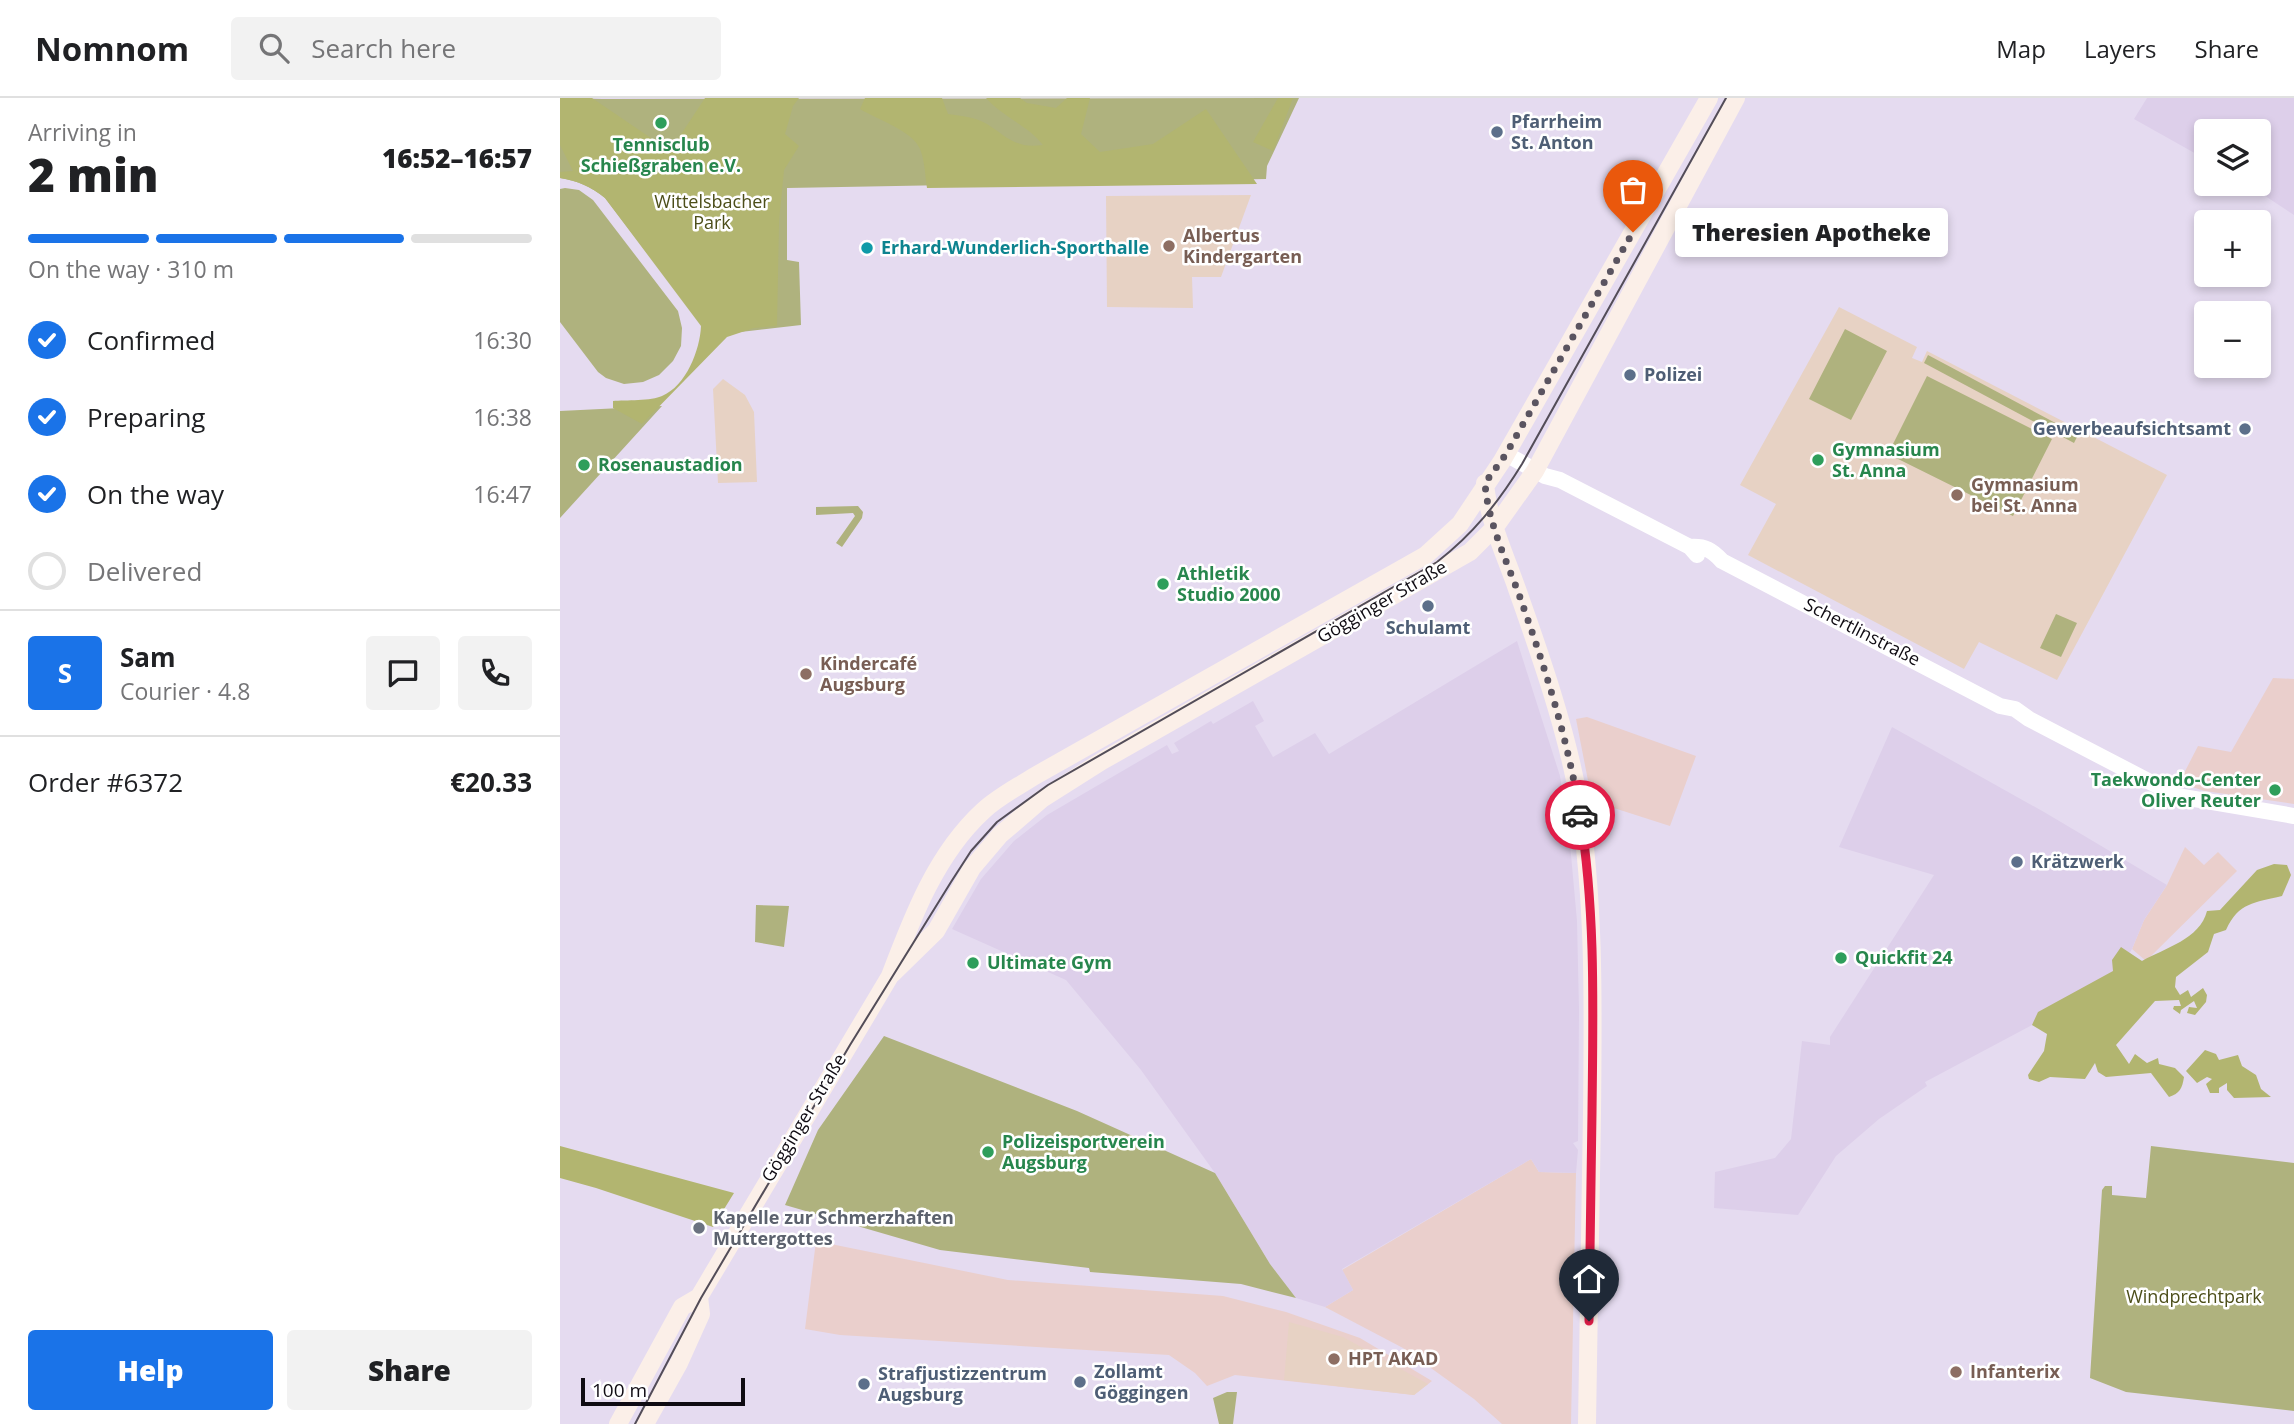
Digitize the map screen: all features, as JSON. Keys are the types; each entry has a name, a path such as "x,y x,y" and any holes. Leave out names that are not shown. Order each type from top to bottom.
{"main road":[{"name":"Gögginger Straße","path":"618,1424 682,1307 699,1297 890,976 909,923 946,855 967,828 993,802 1037,775 1426,555 1460,524 1506,454 1709,98"},
{"name":"Gögginger Straße","path":"890,976 936,931 972,868 1000,835 1042,799 1102,761 1469,552 1495,527 1535,471 1736,98"},
{"path":"1485,483 1487,506 1552,699 1574,777 1586,849 1592,942 1594,1054 1587,1424"},
{"name":"Gögginger Straße","path":"645,1424 679,1363 701,1314 699,1297"}],"street":[{"name":"Schertlinstraße","path":"1506,454 1690,547 1698,556 1710,562 1722,561 2000,705 2015,709 2029,719 2177,796 2294,816"}],"shaded area":[{"path":"2147,98 2294,98 2294,215 2265,196 2271,196 2271,119 2194,119 2194,153 2134,119"},
{"name":"Albertus Kindergarten","path":"1251,195 1221,277 1192,277 1193,308 1107,307 1106,196"},
{"name":"Gymnasium bei St. Anna","path":"1839,307 1917,347 1912,358 1922,362 1927,351 2167,475 2057,680 1979,642 1964,669 1748,555 1776,504 1740,485"},
{"path":"723,379 745,395 754,412 757,482 718,483 713,389"},
{"path":"1517,641 1560,776 1570,844 1577,921 1579,1010 1578,1141 1573,1143 1578,1150 1576,1173 1539,1172 1531,1159 1342,1269 1353,1290 1325,1307 1296,1298 1270,1264 1215,1173 1141,1070 1066,980 952,929 981,879 1014,841 1047,815 1167,745 1172,754 1179,751 1174,743 1211,721 1213,724 1253,701 1264,721 1255,726 1273,757 1315,733 1329,754"},
{"path":"2273,678 2294,679 2294,804 2205,791 2179,783 2198,746 2231,752"},
{"path":"1587,717 1696,756 1670,826 1592,801 1576,719"},
{"path":"1892,727 2167,885 2144,920 2132,949 2111,983 1925,1082 1927,1086 1879,1119 1836,1156 1798,1215 1714,1208 1715,1172 1775,1158 1791,1139 1802,1041 1830,1045 1830,1037 1934,875 1839,847"},
{"path":"2185,847 2204,865 2218,852 2237,871 2146,961 2132,949 2144,920 2167,885"},
{"path":"1531,1159 1539,1172 1576,1173 1571,1424 1502,1424 1474,1399 1403,1348 1325,1307 1353,1290 1342,1270"},
{"path":"816,1241 1008,1280 1223,1296 1286,1312 1360,1338 1432,1381 1414,1395 1235,1375 1207,1386 1195,1373 1169,1355 840,1335 805,1329"},
{"name":"HPT AKAD","path":"1289,1322 1343,1337 1428,1384 1414,1395 1284,1380"}],"green space":[{"name":"Wittelsbacher Park","path":"560,98 1299,98 1267,166 1266,179 787,188 787,260 799,262 801,325 715,335 683,300 605,198 584,185 560,178"},
{"path":"560,98 592,98 670,151 705,98 799,98 793,106 785,134 799,146 784,170 779,221 777,326 754,328 727,337 642,424 613,408 613,401 652,399 671,391 685,376 695,356 701,326 605,198 584,185 560,178 560,172 573,171 560,145"},
{"path":"865,98 942,98 948,114 978,120 1012,141 1034,146 1043,145 1031,132 986,98 1020,98 1027,103 1056,108 1067,98 1090,98 1081,134 1100,152 1153,144 1206,109 1257,184 927,188 923,158 916,143 902,131 860,109"},
{"path":"1278,98 1293,98 1273,151 1253,142"},
{"path":"560,189 579,190 593,200 678,311 682,328 681,346 673,361 659,375 643,382 624,384 606,378 598,372 560,322"},
{"path":"1845,329 1887,351 1851,420 1809,399"},
{"path":"1928,355 2078,435 2074,443 1924,363"},
{"path":"1927,376 2052,439 2013,516 1888,454"},
{"name":"Rosenaustadion","path":"662,406 560,518 560,411"},
{"path":"858,506 863,512 862,518 842,547 836,543 855,516 853,513 816,515 816,507"},
{"path":"2056,614 2077,623 2061,657 2040,648"},
{"path":"2274,864 2287,865 2291,875 2282,896 2255,902 2242,909 2226,930 2214,934 2208,952 2176,977 2175,987 2180,995 2188,990 2191,997 2203,988 2207,995 2206,1002 2195,1015 2187,1013 2189,1007 2197,1008 2194,1001 2181,1010 2180,1014 2173,1009 2174,1006 2181,1006 2179,1000 2155,1001 2116,1045 2129,1064 2135,1054 2147,1063 2158,1058 2159,1064 2175,1068 2184,1077 2178,1092 2169,1097 2151,1073 2106,1077 2098,1072 2095,1063 2085,1079 2050,1077 2039,1082 2029,1079 2028,1075 2044,1051 2047,1034 2032,1025 2038,1012 2113,971 2112,960 2121,947 2142,961 2180,942 2197,929 2207,911 2220,910 2257,870"},
{"path":"756,905 789,906 784,947 755,942"},
{"name":"Polizeisportverein Augsburg","path":"884,1036 1077,1111 1215,1173 1270,1264 1296,1298 1241,1284 1090,1272 1089,1268 940,1250 785,1205 818,1130"},
{"path":"2205,1050 2216,1054 2219,1060 2238,1055 2242,1066 2256,1075 2261,1089 2271,1097 2234,1098 2227,1090 2227,1083 2219,1088 2219,1093 2210,1093 2206,1084 2212,1079 2207,1077 2197,1083 2186,1071"},
{"path":"560,1146 734,1193 713,1227 560,1178"},
{"name":"Windprechtpark","path":"2151,1146 2294,1163 2294,1411 2126,1392 2090,1378 2102,1190 2105,1186 2112,1186 2112,1195 2146,1198"},
{"path":"1227,1392 1237,1392 1233,1424 1219,1424 1213,1398"}],"tram line":[{"path":"635,1424 701,1298 850,1045 971,851 997,822 1048,785 1437,562 1462,540 1494,505 1522,464 1726,98"}],"way so far":[{"path":"1580,815 1574,777 1552,699 1528,618 1489,513 1485,483 1506,454 1633,232"}],"place":[{"name":"Tennisclub Schießgraben e.V.","path":"661,123"},
{"name":"Pfarrheim St. Anton","path":"1497,132"},
{"name":"Theresien Apotheke","path":"1633,232"},
{"name":"Albertus Kindergarten","path":"1169,246"},
{"name":"Erhard-Wunderlich-Sporthalle","path":"867,248"},
{"name":"Polizei","path":"1630,375"},
{"name":"Gewerbeaufsichtsamt","path":"2245,429"},
{"name":"Gymnasium St. Anna","path":"1818,460"},
{"name":"Rosenaustadion","path":"584,465"},
{"name":"Gymnasium bei St. Anna","path":"1957,495"},
{"name":"Athletik Studio 2000","path":"1163,584"},
{"name":"Schulamt","path":"1428,606"},
{"name":"Kindercafé Augsburg","path":"806,674"},
{"name":"Taekwondo-Center Oliver Reuter","path":"2275,790"},
{"name":"Krätzwerk","path":"2017,862"},
{"name":"Quickfit 24","path":"1841,958"},
{"name":"Ultimate Gym","path":"973,963"},
{"name":"Polizeisportverein Augsburg","path":"988,1152"},
{"name":"Kapelle zur Schmerzhaften Muttergottes","path":"699,1228"},
{"name":"HPT AKAD","path":"1334,1359"},
{"name":"Infanterix","path":"1956,1372"},
{"name":"Zollamt Göggingen","path":"1080,1382"},
{"name":"Strafjustizzentrum Augsburg","path":"864,1384"}],"route":[{"path":"1580,815 1586,849 1591,920 1594,1054 1589,1321"}]}
